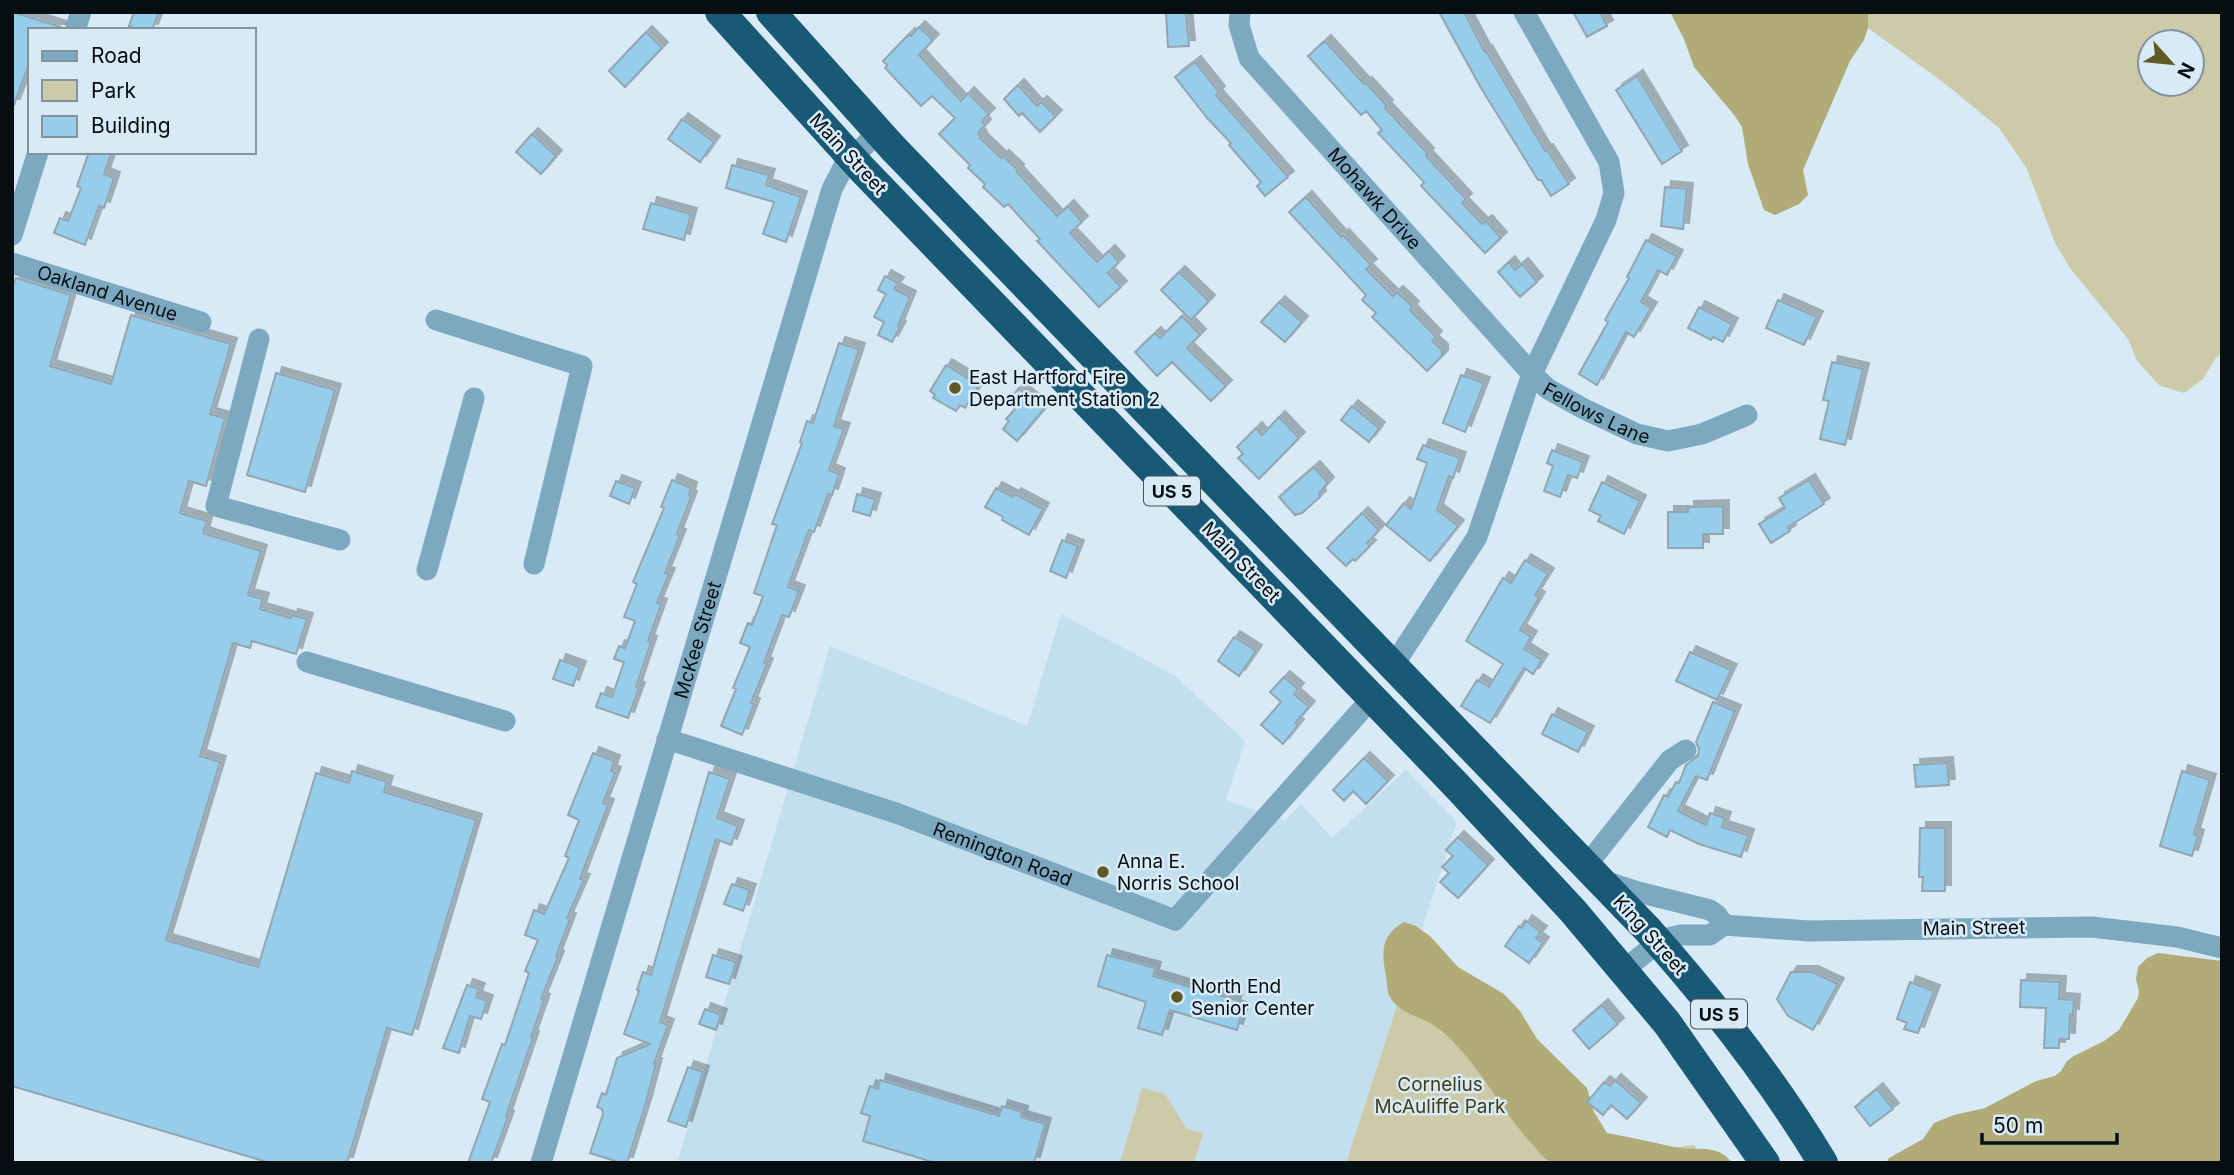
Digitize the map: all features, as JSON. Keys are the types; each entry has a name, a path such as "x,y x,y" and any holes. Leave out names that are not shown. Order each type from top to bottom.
{"highway":[{"name":"Main Street","path":"720,12 851,158 1510,842 1624,970"},
{"name":"Main Street","path":"771,12 878,132 1592,873"},
{"path":"999,312 1026,286"},
{"name":"King Street","path":"1592,873 1659,943 1743,1045 1824,1163"},
{"name":"US 5","path":"1624,970 1688,1051 1765,1163"}],"street":[{"name":"Mohawk Drive","path":"1240,12 1239,26 1249,58 1532,374"},
{"path":"1393,666 1477,537 1532,374 1606,220 1614,193 1609,162 1524,12"},
{"name":"McKee Street","path":"541,1163 832,189 841,170 878,132"},
{"path":"12,235 37,154"},
{"name":"Oakland Avenue","path":"12,264 201,322"},
{"path":"436,320 582,366 534,564"},
{"path":"260,339 216,506 340,540"},
{"name":"Fellows Lane","path":"1532,374 1548,389 1584,409 1637,434 1668,442 1702,434 1746,415"},
{"path":"426,570 474,398"},
{"path":"307,662 505,721"},
{"name":"Remington Road","path":"667,739 896,813 1175,920 1372,698"},
{"path":"1592,873 1670,760 1686,750"},
{"name":"Main Street","path":"1592,873 1638,892 1710,910 1724,925"},
{"name":"Main Street","path":"1624,970 1659,943 1677,936 1710,935 1724,925 1809,931 2092,927 2177,937 2222,948"}],"shaded area":[{"path":"1670,12 1868,12 1868,28 1864,40 1850,61 1803,170 1808,195 1799,204 1775,215 1764,210 1748,164 1742,127 1694,67"},
{"name":"Anna E. Norris School","path":"1061,614 1175,676 1245,741 1226,800 1285,821 1301,804 1332,838 1406,770 1457,822 1346,1163 677,1163 830,646 1027,726"},
{"path":"1404,922 1416,926 1431,937 1458,967 1504,994 1520,1011 1537,1039 1587,1088 1594,1112 1607,1133 1674,1147 1713,1150 1726,1156 1732,1163 1552,1163 1546,1159 1513,1121 1478,1071 1452,1040 1434,1025 1403,1010 1390,997 1383,952 1387,938"},
{"path":"2158,953 2222,961 2222,1163 1886,1163 1889,1158 1923,1139 1934,1123 1985,1108 2036,1081 2055,1076 2067,1061 2119,1030 2138,998 2138,967 2147,958"}],"green space":[{"path":"1868,12 2222,12 2222,352 2203,379 2184,393 2160,386 2137,361 2128,339 2070,268 2055,243 2027,169 1999,128 1943,82 1868,28"},
{"name":"Cornelius McAuliffe Park","path":"1415,950 1589,1150 1694,1145 1705,1163 1346,1163"},
{"path":"1142,1088 1165,1094 1187,1129 1203,1133 1194,1163 1120,1163"}],"building":[{"path":"12,12 61,28 28,28 28,66 12,105"},
{"path":"134,12 159,12 153,28 129,26"},
{"path":"1166,12 1186,12 1189,46 1168,47"},
{"path":"1439,12 1464,12 1545,151 1547,150 1569,184 1551,196 1541,180 1538,180 1481,88"},
{"path":"1573,12 1600,12 1607,26 1587,37"},
{"path":"919,27 933,40 919,55 961,101 968,93 989,114 982,121 985,125 978,133 980,138 1018,170 1057,216 1068,206 1082,222 1070,233 1097,262 1109,251 1119,262 1108,273 1121,287 1099,307 1037,241 1040,239 1008,204 1004,207 983,187 985,184 968,168 970,165 939,134 955,118 932,96 921,106 885,68 887,65 883,61"},
{"path":"646,32 662,48 625,87 609,71"},
{"path":"1325,41 1428,154 1426,156 1466,199 1462,203 1482,224 1486,221 1501,238 1485,253 1421,186 1424,182 1378,133 1382,130 1366,111 1361,115 1308,56"},
{"path":"1195,62 1219,92 1216,95 1288,177 1265,196 1257,186 1261,182 1175,77"},
{"path":"1637,76 1682,151 1662,164 1616,90"},
{"path":"1018,85 1037,106 1041,102 1056,116 1040,132 1022,113 1019,116 1004,99"},
{"path":"682,119 714,142 700,162 668,139"},
{"path":"532,134 556,156 541,174 516,152"},
{"path":"88,154 111,154 104,174 114,178 104,208 99,206 85,245 54,233 60,218 68,221 81,188 77,186"},
{"path":"732,165 769,175 766,185 801,197 786,242 763,234 774,202 726,188"},
{"path":"1665,187 1687,189 1683,229 1661,226"},
{"path":"1306,197 1341,237 1343,235 1371,265 1366,269 1393,296 1397,292 1413,307 1410,310 1436,337 1432,341 1442,350 1442,356 1427,371 1372,317 1376,313 1362,300 1366,295 1289,212"},
{"path":"651,203 691,214 684,240 643,229"},
{"path":"1646,240 1677,256 1667,275 1658,270 1641,302 1651,308 1634,337 1626,332 1597,385 1579,374 1608,322 1605,320 1629,278 1627,277"},
{"path":"1509,262 1515,270 1522,264 1537,282 1520,297 1498,272"},
{"path":"1179,272 1209,301 1191,320 1161,290"},
{"path":"885,276 898,283 894,289 910,297 892,342 878,335 884,322 874,317 886,294 878,290"},
{"path":"16,278 71,295 50,366 111,384 131,315 231,344 210,414 225,418 206,486 189,481 180,513 207,521 203,533 261,551 248,595 263,599 260,609 291,618 292,615 307,619 296,654 252,641 250,648 233,643 200,756 220,762 166,940 258,967 316,773 349,783 352,771 387,782 384,792 476,820 412,1035 387,1028 347,1163 270,1163 12,1086 12,288"},
{"path":"1778,300 1817,317 1804,345 1766,328"},
{"path":"1279,302 1302,322 1285,342 1261,322"},
{"path":"1699,307 1732,324 1723,342 1713,337 1711,340 1688,328"},
{"path":"1182,316 1200,335 1187,348 1226,386 1211,401 1172,362 1157,376 1135,352 1155,333 1160,338"},
{"path":"839,343 859,349 834,426 844,429 829,470 839,474 832,495 828,494 814,532 809,530 788,587 799,591 789,617 782,615 742,735 721,726 750,647 740,643 748,623 752,625 763,596 754,593 777,525 772,524 802,443 800,442 807,421 813,423"},
{"path":"1832,362 1863,369 1845,445 1820,439 1829,401 1823,400"},
{"name":"East Hartford Fire Department Station 2","path":"946,365 979,385 965,408 960,405 956,411 933,398 935,395 930,391"},
{"path":"276,373 335,390 305,492 247,475"},
{"path":"1461,375 1484,383 1465,432 1443,423"},
{"path":"1019,388 1044,409 1017,441 1003,429 1009,421 1006,419 1015,409 1007,402"},
{"path":"1352,406 1379,428 1369,442 1341,420"},
{"path":"1279,417 1299,438 1259,479 1238,458 1243,454 1237,447 1256,428 1262,435"},
{"path":"1423,445 1460,458 1453,478 1449,476 1437,510 1458,526 1430,561 1386,525 1404,503 1411,509 1427,463 1417,459"},
{"path":"1552,450 1583,462 1577,478 1568,475 1560,497 1544,491 1553,466 1547,463"},
{"path":"1314,467 1328,483 1319,493 1320,497 1302,513 1295,515 1279,497"},
{"path":"672,480 691,488 691,497 665,573 669,574 657,603 661,605 648,641 651,642 628,718 596,707 601,693 612,697 624,662 614,659 619,646 625,648 635,621 624,617 637,584 633,582 664,508 661,507"},
{"path":"1809,480 1824,504 1788,527 1790,531 1771,543 1759,524 1785,508 1779,498"},
{"path":"616,481 635,488 629,504 610,496"},
{"path":"1602,482 1640,501 1624,534 1598,521 1601,516 1589,510"},
{"path":"996,488 1013,497 1015,494 1043,509 1029,535 985,507"},
{"path":"857,494 875,499 870,516 853,511"},
{"path":"1723,506 1723,534 1703,534 1703,548 1668,548 1668,512 1688,512 1688,507"},
{"path":"1362,513 1379,530 1367,543 1370,546 1346,566 1327,548"},
{"path":"1062,540 1078,546 1066,578 1050,571"},
{"path":"1525,560 1548,574 1535,595 1539,598 1520,630 1531,637 1524,649 1542,660 1533,674 1524,668 1490,723 1461,706 1477,680 1489,687 1503,664 1466,641 1503,578 1511,583"},
{"path":"1234,637 1256,651 1239,676 1218,661"},
{"path":"1690,652 1731,670 1717,700 1676,681"},
{"path":"560,660 580,667 573,686 553,679"},
{"path":"1284,677 1298,689 1294,694 1309,707 1295,723 1298,725 1283,744 1261,725 1281,702 1270,692"},
{"path":"1713,702 1735,711 1707,780 1696,776 1678,811 1706,825 1710,813 1725,818 1722,827 1748,835 1741,857 1699,844 1670,830 1667,837 1648,827 1664,795 1668,797 1676,782 1679,783 1686,765 1698,756 1696,742"},
{"path":"1552,714 1588,732 1578,752 1542,734"},
{"path":"593,753 614,761 611,771 615,773 603,803 608,805 580,879 584,880 567,918 570,919 541,999 544,1000 533,1037 491,1163 468,1163 490,1102 482,1099 502,1044 505,1045 529,973 525,971 538,940 525,935 534,910 544,914 569,858 565,856 579,820 568,815"},
{"path":"1364,758 1388,781 1366,804 1353,791 1344,801 1333,790"},
{"path":"1947,763 1949,785 1916,787 1914,765"},
{"path":"2182,771 2210,780 2194,834 2198,836 2192,856 2160,846"},
{"path":"709,772 730,779 717,818 738,826 731,845 716,839 660,1022 668,1025 654,1064 646,1102 627,1163 621,1163 590,1153 603,1114 602,1109 597,1107 602,1093 606,1095 617,1058 650,1044 624,1034 643,972 651,975"},
{"path":"1920,828 1945,828 1945,891 1922,891 1923,877 1919,877"},
{"path":"1458,837 1488,865 1458,898 1440,882 1449,873 1442,867 1453,856 1446,850"},
{"path":"732,884 750,890 743,911 724,904"},
{"path":"1526,921 1541,932 1536,938 1543,943 1529,963 1505,946 1519,926 1522,928"},
{"path":"713,955 736,962 729,984 706,977"},
{"name":"North End Senior Center","path":"1107,955 1155,968 1153,976 1236,1000 1234,1006 1243,1009 1237,1030 1170,1010 1162,1035 1138,1028 1146,1002 1098,986"},
{"path":"1791,972 1812,972 1838,984 1813,1030 1788,1016 1777,999"},
{"path":"2021,980 2060,982 2059,999 2074,1000 2073,1015 2070,1014 2069,1039 2059,1039 2059,1048 2044,1048 2046,1008 2020,1007"},
{"path":"1910,982 1934,991 1918,1033 1904,1029 1907,1023 1897,1019"},
{"path":"467,985 479,989 476,997 487,1001 481,1019 470,1016 459,1053 443,1048"},
{"path":"1602,1005 1618,1024 1589,1049 1573,1030"},
{"path":"705,1009 721,1015 716,1030 699,1024"},
{"path":"688,1067 703,1072 686,1127 668,1121"},
{"path":"880,1080 999,1116 1002,1106 1022,1112 1021,1117 1045,1124 1034,1163 936,1163 863,1141 870,1116 861,1113 870,1086 878,1089"},
{"path":"1615,1080 1641,1103 1627,1119 1611,1105 1603,1115 1587,1102 1604,1082 1610,1086"},
{"path":"1877,1089 1893,1109 1870,1126 1855,1107"}],"place":[{"name":"East Hartford Fire Department Station 2","path":"955,388"},
{"name":"Anna E. Norris School","path":"1103,872"},
{"name":"North End Senior Center","path":"1177,997"}]}
